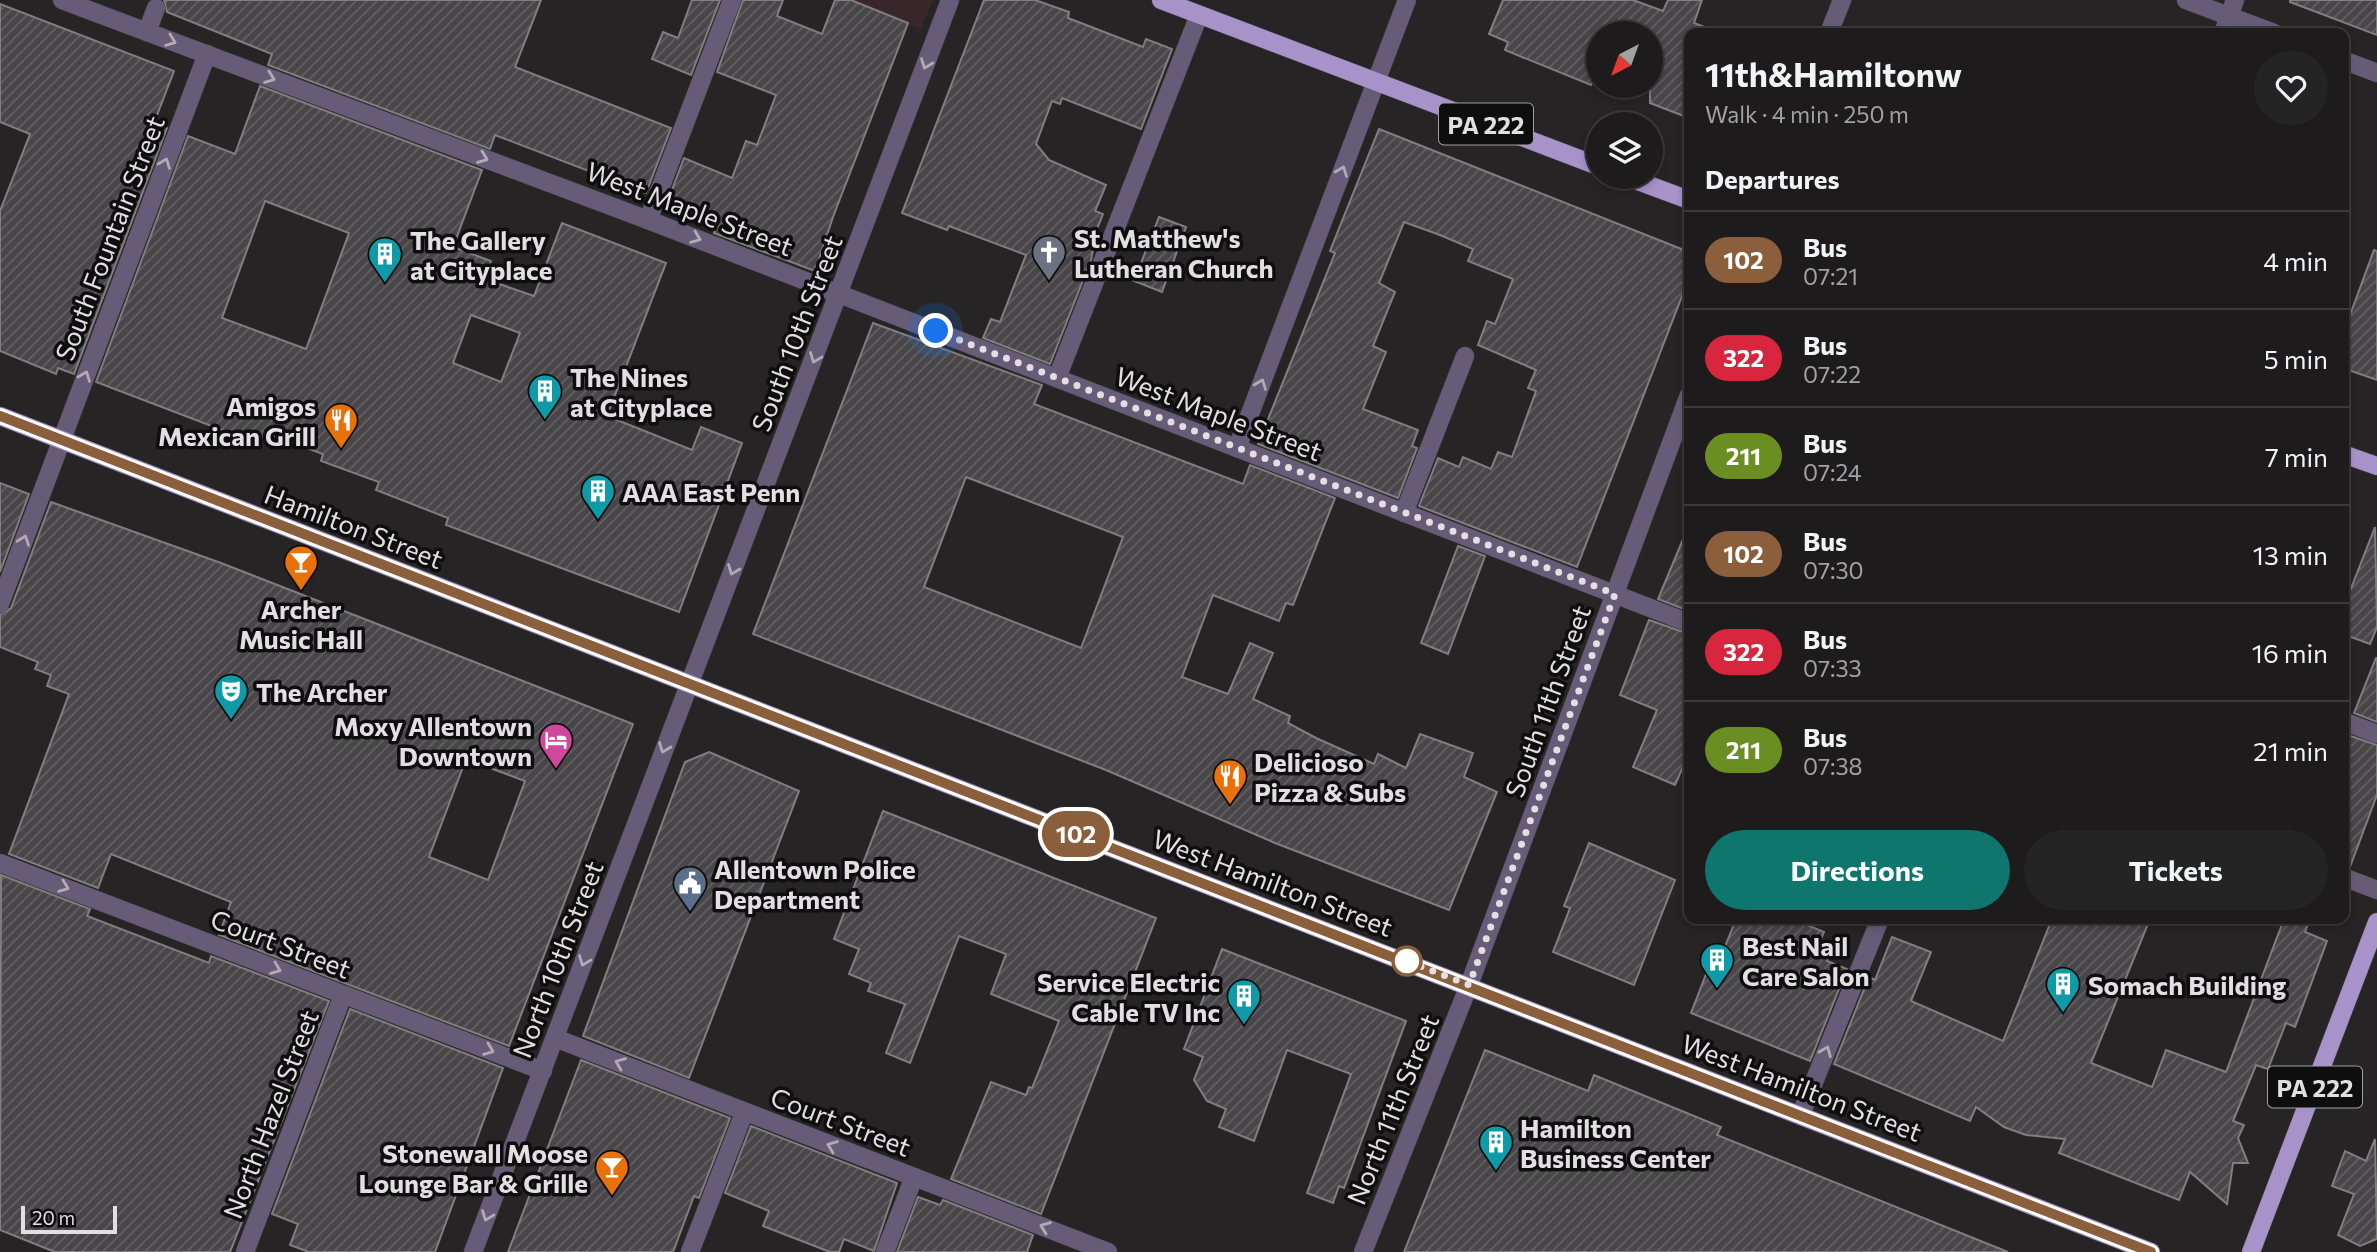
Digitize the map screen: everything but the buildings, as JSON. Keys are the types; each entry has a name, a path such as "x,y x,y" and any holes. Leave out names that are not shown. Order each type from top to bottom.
{"main road":[{"name":"PA 222","path":"1161,0 1586,162"},
{"path":"1659,189 1684,198"},
{"name":"Hamilton Street","path":"0,416 689,684"},
{"path":"2349,456 2377,466"},
{"name":"West Hamilton Street","path":"689,684 2151,1252"},
{"name":"PA 222","path":"2251,1252 2377,922"}],"street":[{"name":"West Maple Street","path":"62,0 648,220 1684,621"},
{"path":"648,220 732,0"},
{"name":"South 10th Street","path":"689,684 950,0"},
{"path":"1237,448 1407,0"},
{"path":"1831,28 1842,0"},
{"path":"2186,0 2260,28"},
{"path":"147,32 156,8"},
{"path":"1057,378 1199,15"},
{"name":"South Fountain Street","path":"0,604 206,54"},
{"path":"2349,62 2377,73"},
{"path":"1404,513 1465,356"},
{"name":"South 11th Street","path":"1469,985 1684,408"},
{"name":"North 10th Street","path":"473,1252 689,684"},
{"path":"2349,723 2377,734"},
{"name":"Court Street","path":"0,863 543,1071"},
{"path":"2349,879 2377,890"},
{"path":"1801,1114 1878,924"},
{"name":"North 11th Street","path":"1363,1252 1469,985"},
{"name":"North Hazel Street","path":"245,1252 343,995"},
{"name":"Court Street","path":"555,1038 1108,1252"},
{"path":"690,1252 744,1113"},
{"path":"885,1252 914,1177"}],"shaded area":[{"path":"845,0 933,0 921,29"}],"bus line":[{"name":"102","path":"0,416 2151,1252"}],"place":[{"name":"St. Matthew's Lutheran Church","path":"1049,282"},
{"name":"The Gallery at Cityplace","path":"385,284"},
{"name":"The Nines at Cityplace","path":"545,421"},
{"name":"Amigos Mexican Grill","path":"341,450"},
{"name":"AAA East Penn","path":"598,521"},
{"name":"Archer Music Hall","path":"301,592"},
{"name":"The Archer","path":"231,721"},
{"name":"Moxy Allentown Downtown","path":"556,770"},
{"name":"Delicioso Pizza & Subs","path":"1230,806"},
{"name":"Allentown Police Department","path":"690,913"},
{"name":"Best Nail Care Salon","path":"1717,990"},
{"name":"Somach Building","path":"2063,1014"},
{"name":"Service Electric Cable TV Inc","path":"1244,1026"},
{"name":"Hamilton Business Center","path":"1496,1172"},
{"name":"Stonewall Moose Lounge Bar & Grille","path":"612,1197"}],"route":[{"path":"936,331 1615,594 1469,985 1407,961"}]}
